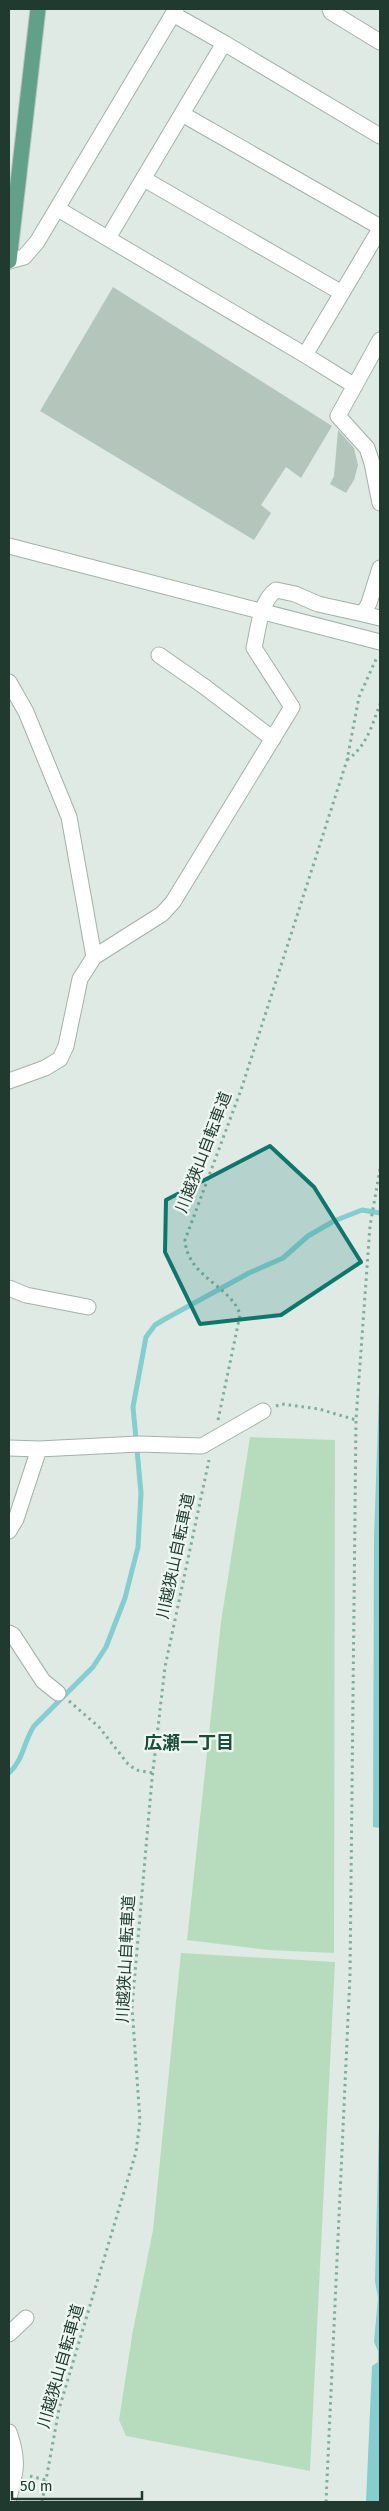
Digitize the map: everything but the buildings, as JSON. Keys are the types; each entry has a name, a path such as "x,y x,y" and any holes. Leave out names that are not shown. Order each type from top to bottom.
{"main road":[{"path":"9,261 38,9"}],"street":[{"path":"330,9 331,12 380,42"},
{"path":"9,261 24,257 31,251 58,210 175,11 224,43 380,136"},
{"path":"108,238 224,43"},
{"path":"182,114 380,228 306,354"},
{"path":"144,179 342,293"},
{"path":"58,210 306,354 355,386"},
{"path":"380,340 338,416 367,448 372,462 380,504"},
{"path":"9,546 380,642"},
{"path":"363,614 369,603 380,568"},
{"path":"9,1081 45,1068 60,1059 66,1046 80,979 94,957 162,914 173,902 292,706 254,648 262,612 272,592 276,590 295,594 318,604 380,618"},
{"path":"159,655 205,687 272,739"},
{"path":"9,682 26,712 69,817 94,957"},
{"path":"9,1288 26,1295 88,1307"},
{"path":"9,1448 39,1449 136,1444 202,1446 263,1411"},
{"path":"9,1531 16,1519 39,1449"},
{"path":"9,1633 13,1635 43,1681 58,1693"},
{"path":"9,2334 26,2318"},
{"path":"9,2432 16,2452 15,2472 9,2498"}],"path":[{"name":"川越狭山自転車道","path":"42,2502 59,2409 136,2152 140,2121 132,2007 153,1773 171,1636 240,1323 239,1310 187,1255 185,1240 187,1228 230,1124 347,760 359,697 377,657"},
{"path":"347,760 361,748 367,739 380,704"},
{"path":"326,2502 350,1974 356,1420 370,1226 380,1169"},
{"path":"263,1411 282,1404 319,1409 356,1420"},
{"path":"58,1693 77,1706 99,1727 128,1764 136,1770 153,1773"}],"highlighted area":[{"path":"270,1146 314,1187 361,1262 281,1315 200,1324 165,1252 166,1200"}],"green space":[{"path":"250,1437 335,1440 334,1953 269,1950 187,1940 221,1622"},
{"path":"181,1953 335,1962 310,2471 126,2436 119,2420 133,2330 153,2230"}],"water":[{"path":"380,1363 380,1828 373,1827 374,1539"},
{"path":"380,2087 380,2502 366,2502 372,2366 378,2362 378,2351 374,2342 378,2298 375,2281"}],"waterway":[{"path":"9,1773 18,1762 34,1726 93,1667 106,1647 125,1598 138,1547 141,1493 133,1407 146,1337 155,1325 249,1273 283,1258 308,1236 334,1221 362,1210 380,1213"}],"district":[{"name":"広瀬一丁目","path":"189,1743"}]}
